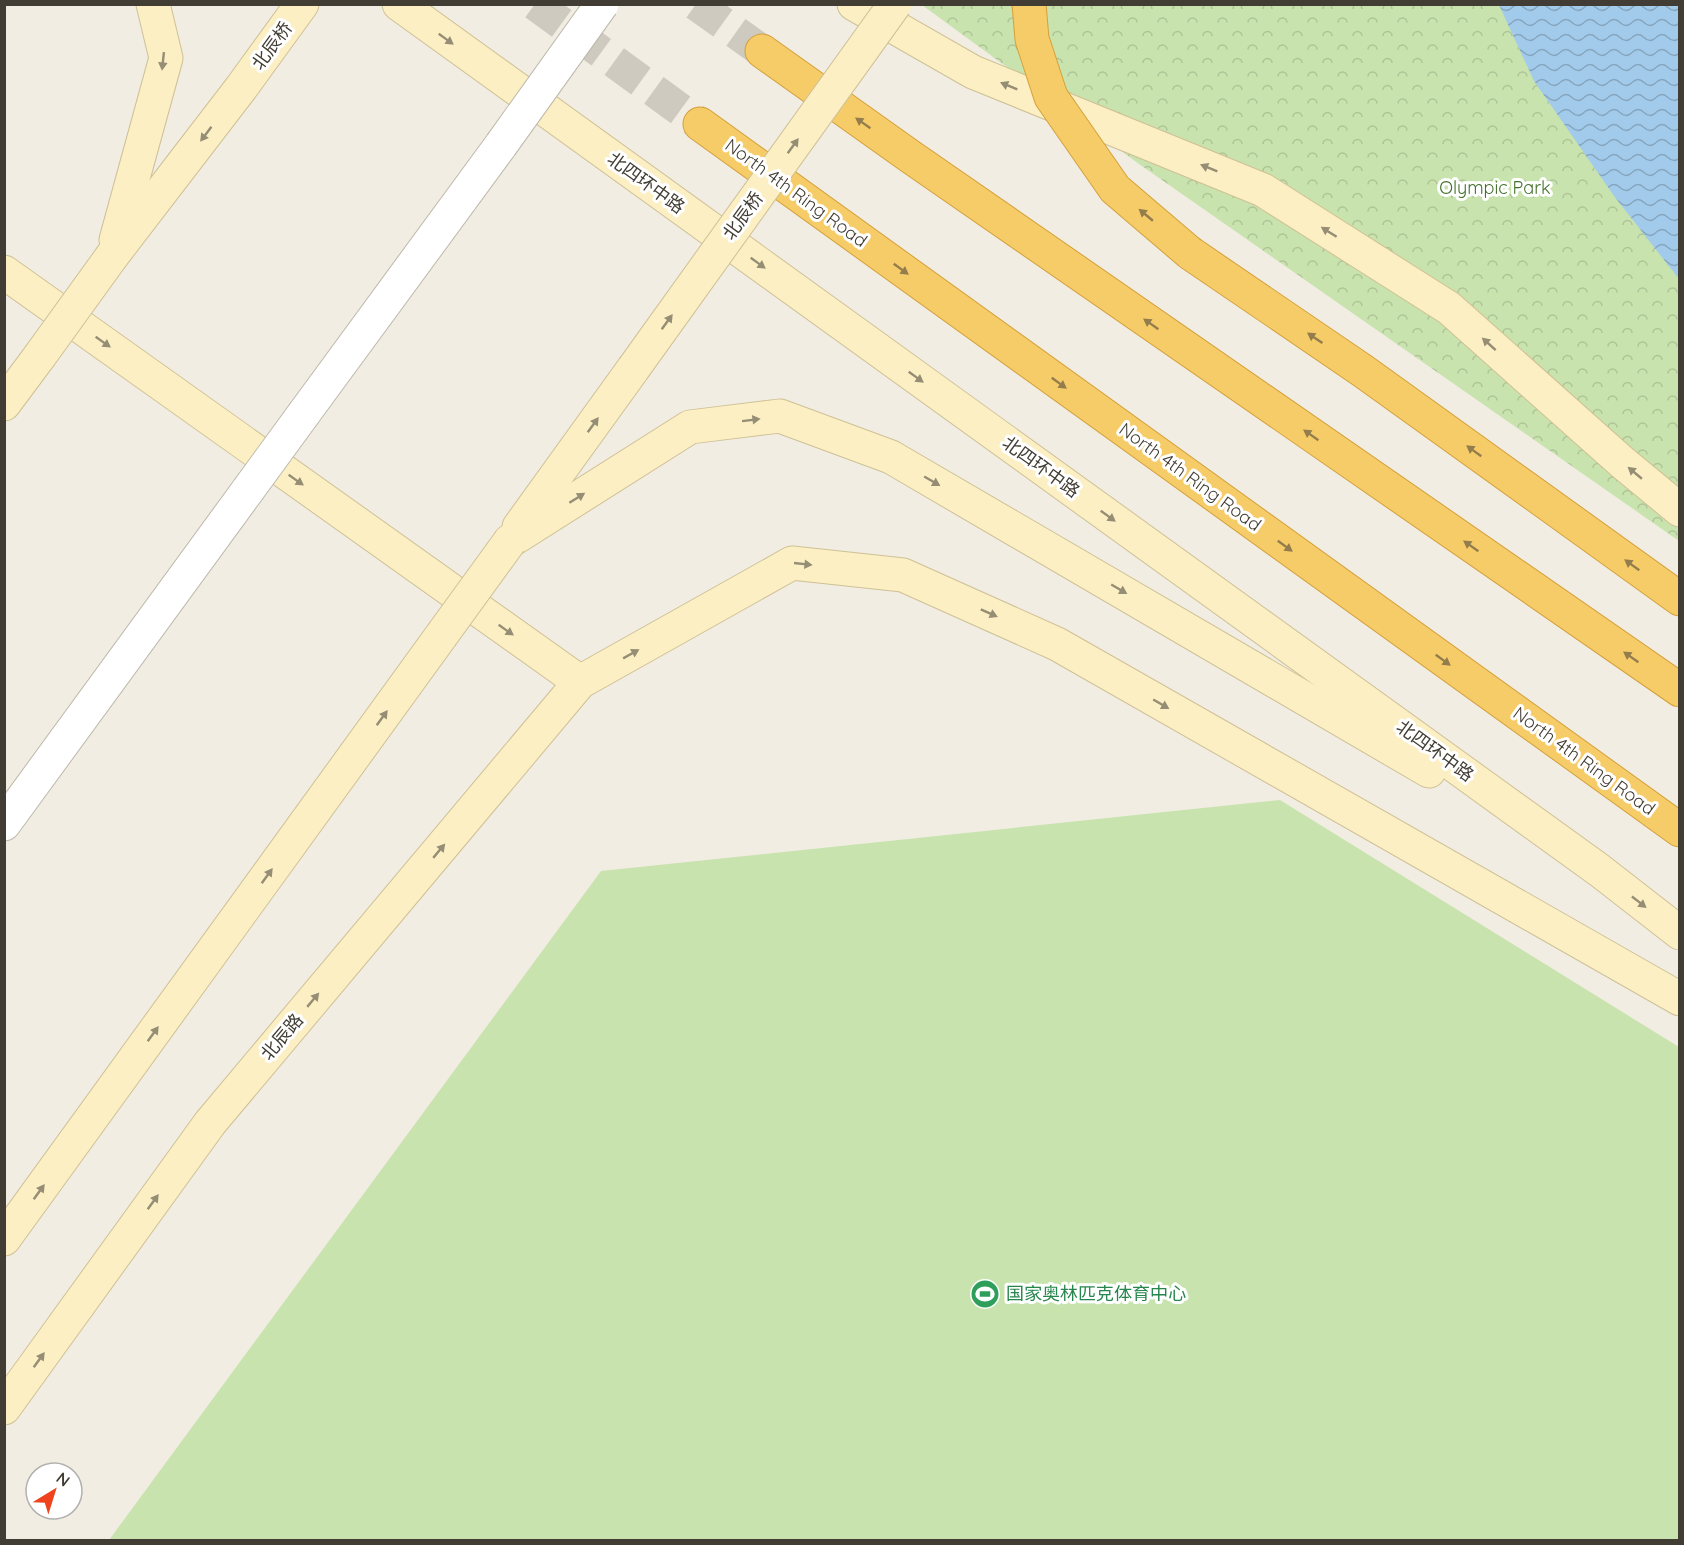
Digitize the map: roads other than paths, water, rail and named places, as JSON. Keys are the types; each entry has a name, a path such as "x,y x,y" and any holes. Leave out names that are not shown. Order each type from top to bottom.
{"highway":[{"path":"1029,4 1032,39 1051,97 1115,189 1191,253 1363,371 1680,599"},
{"path":"762,51 911,157 1680,690"},
{"name":"North 4th Ring Road","path":"700,124 1680,830"}],"street":[{"path":"112,256 166,58 153,4"},
{"name":"北辰桥","path":"4,404 112,256 241,88 302,4"},
{"name":"北四环中路","path":"399,4 1599,870 1680,933"},
{"path":"4,824 602,4"},
{"path":"854,4 973,72 1263,190 1449,308 1623,463 1680,510"},
{"name":"北辰桥","path":"4,1239 510,541 895,4"},
{"path":"4,272 580,682 792,563 903,575 1057,644 1680,999"},
{"path":"510,541 690,427 780,416 891,457 1599,870"},
{"name":"北辰路","path":"4,1408 210,1123 580,682"}],"water":[{"path":"1499,5 1679,5 1679,279 1614,196 1534,81"}],"tunnel":[{"path":"535,4 700,124"},
{"path":"696,4 762,51"}],"place":[{"name":"国家奥林匹克体育中心","path":"985,1294"}],"park label":[{"name":"Olympic Park","path":"1495,188"}]}
